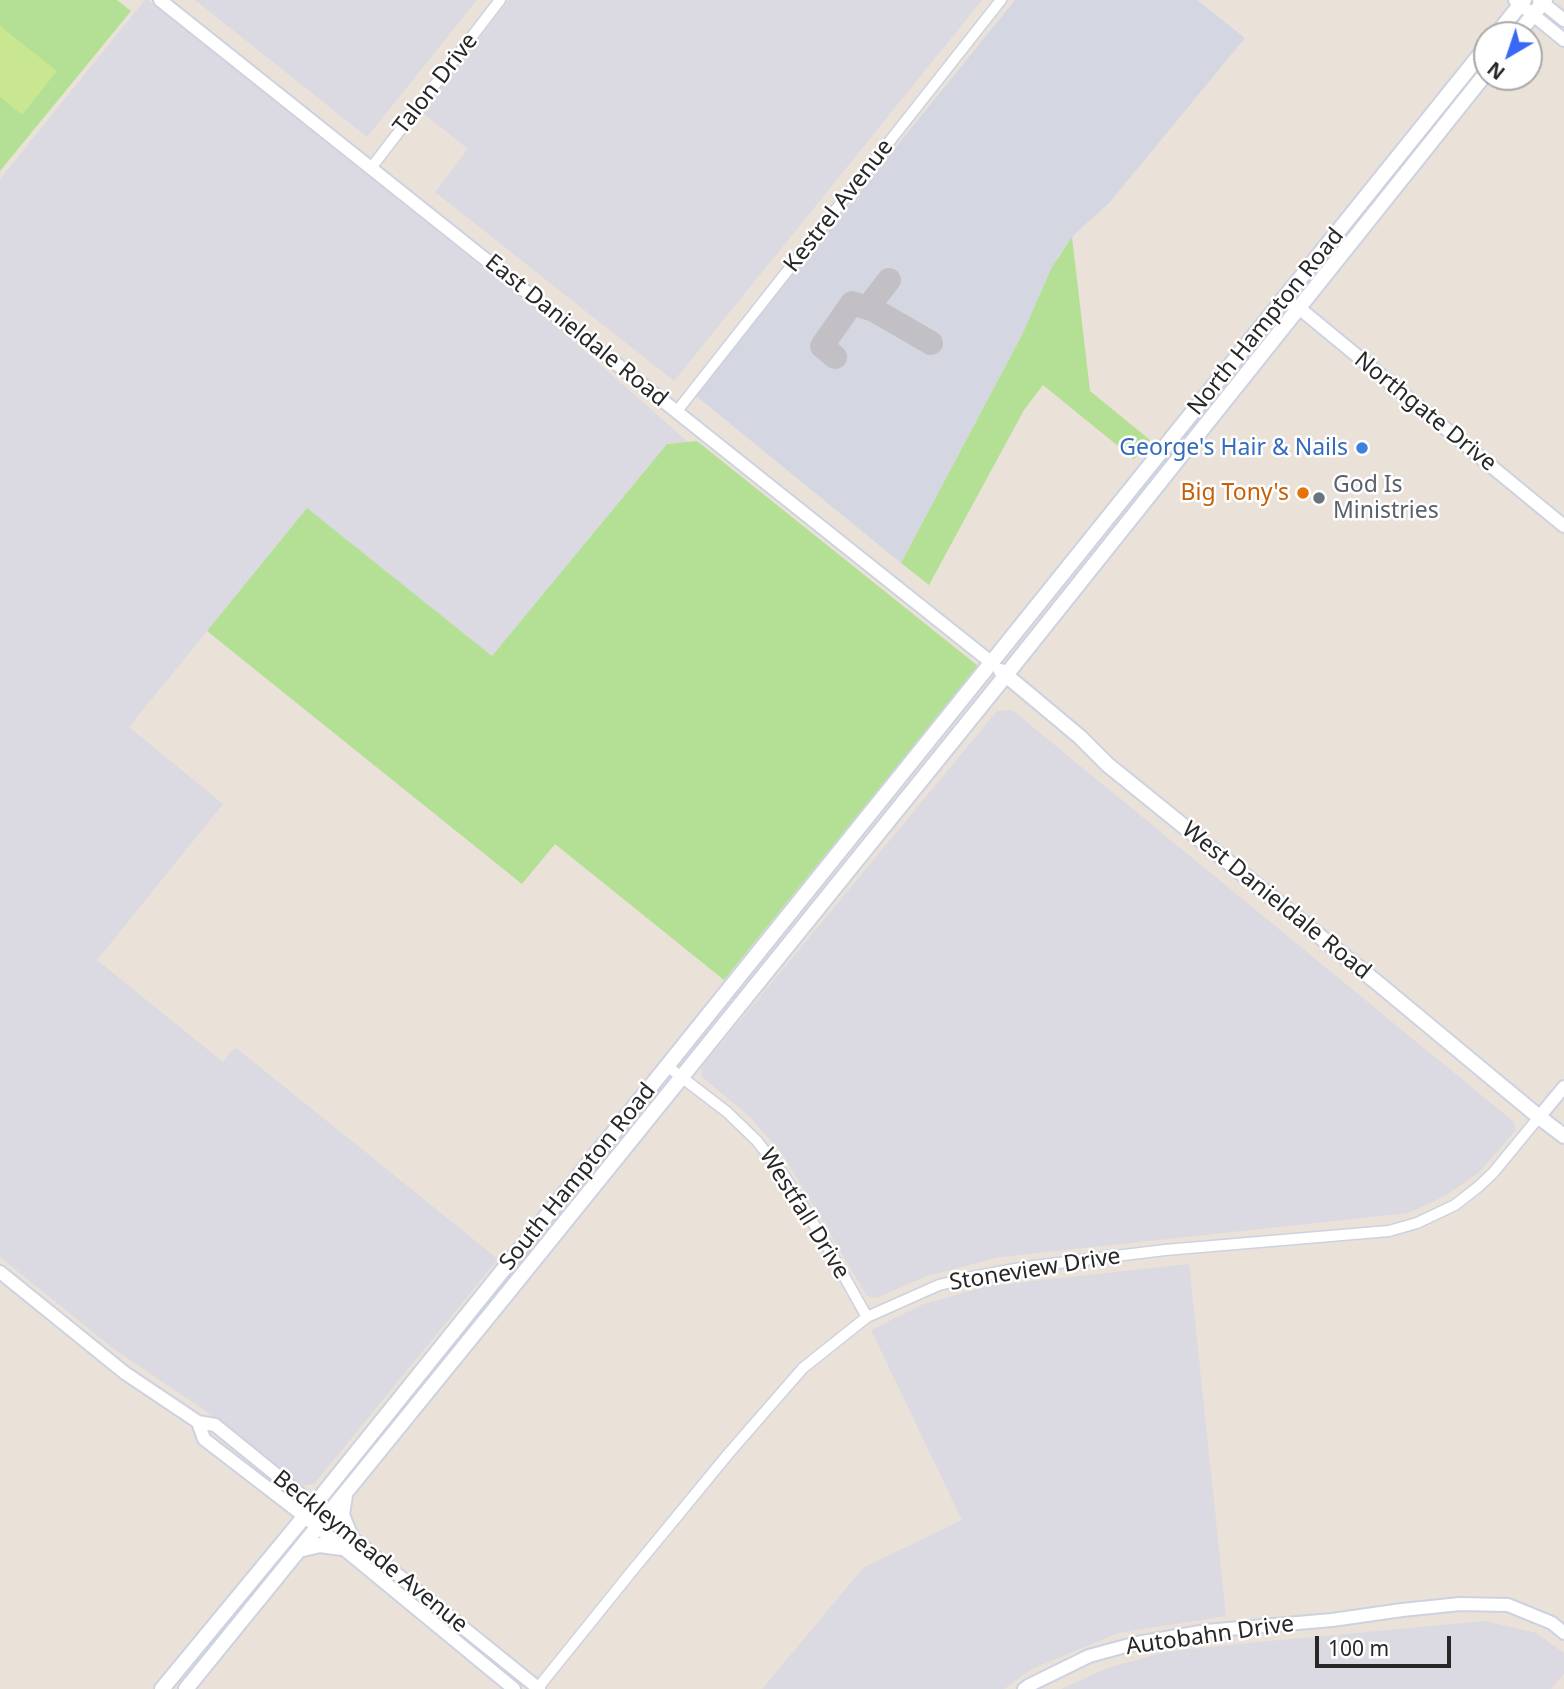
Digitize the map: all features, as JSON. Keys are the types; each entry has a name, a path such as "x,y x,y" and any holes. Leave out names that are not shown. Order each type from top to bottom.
{"main road":[{"path":"1506,21 1520,1"},
{"path":"1528,21 1542,1"},
{"name":"North Hampton Road","path":"992,663 1473,63"},
{"name":"North Hampton Road","path":"1006,675 1473,90"},
{"path":"1209,393 1222,405"},
{"path":"1121,502 1134,514"},
{"name":"West Danieldale Road","path":"992,663 1080,737 1108,765 1564,1136"},
{"name":"South Hampton Road","path":"169,1686 992,663"},
{"name":"South Hampton Road","path":"186,1689 1006,675"},
{"path":"826,869 841,880"},
{"path":"299,1550 347,1543 342,1514 345,1494"}],"street":[{"name":"East Danieldale Road","path":"160,0 992,663"},
{"name":"Talon Drive","path":"371,168 500,0"},
{"name":"Kestrel Avenue","path":"677,411 1001,0"},
{"path":"1520,1 1564,40"},
{"path":"1542,1 1564,20"},
{"name":"Northgate Drive","path":"1284,299 1299,308 1564,526"},
{"name":"Westfall Drive","path":"667,1066 727,1112 757,1141 778,1168 826,1244 866,1317"},
{"path":"1539,1117 1564,1087"},
{"name":"Stoneview Drive","path":"538,1689 632,1570 803,1368 866,1317 939,1285 972,1276 1165,1250 1389,1231 1408,1226 1455,1205 1478,1187 1493,1173 1539,1117"},
{"name":"Beckleymeade Avenue","path":"0,1272 125,1373 198,1422 204,1439 309,1511 327,1516 347,1543 514,1689"},
{"name":"Beckleymeade Avenue","path":"309,1511 317,1528 347,1543 538,1689"},
{"name":"Autobahn Drive","path":"1024,1689 1089,1656 1137,1643 1206,1632 1460,1604 1508,1605 1552,1623 1564,1633"}],"shaded area":[{"path":"145,0 562,331 688,442 667,444 492,656 307,508 129,727 223,804 97,960 223,1062 235,1047 498,1259 314,1484 299,1486 207,1412 114,1349 0,1257 0,179"},
{"path":"195,0 477,0 367,137"},
{"path":"509,0 982,0 674,381 435,192 468,149 420,111"},
{"path":"1015,0 1197,0 1245,38 1110,202 1075,234 1057,258 1022,335 901,563 695,395"},
{"path":"1012,710 1514,1122 1515,1131 1479,1172 1445,1196 1408,1213 1000,1257 927,1276 876,1298 867,1296 783,1155 749,1116 702,1077 701,1068 997,711"},
{"path":"1189,1264 1226,1616 1118,1633 1032,1669 1004,1689 762,1689 863,1568 962,1520 871,1330 921,1305 988,1286"},
{"path":"1485,1621 1536,1633 1564,1653 1564,1674 1551,1689 1061,1689 1108,1668 1165,1652"}],"green space":[{"path":"0,0 117,0 131,11 0,171"},
{"path":"0,26 57,71 22,115 0,97"},
{"path":"1072,237 1090,391 1150,440 1134,459 1043,385 1024,410 929,585 901,563 1022,335 1052,267"},
{"path":"697,441 978,666 724,980 555,844 522,884 207,631 307,508 492,656 667,444"}],"taxiway":[{"path":"874,310 872,302 889,280"},
{"path":"835,357 822,346 852,303 874,310 931,343"}],"place":[{"name":"George's Hair & Nails","path":"1362,448"},
{"name":"Big Tony's","path":"1303,493"},
{"name":"God Is Ministries","path":"1319,498"}]}
